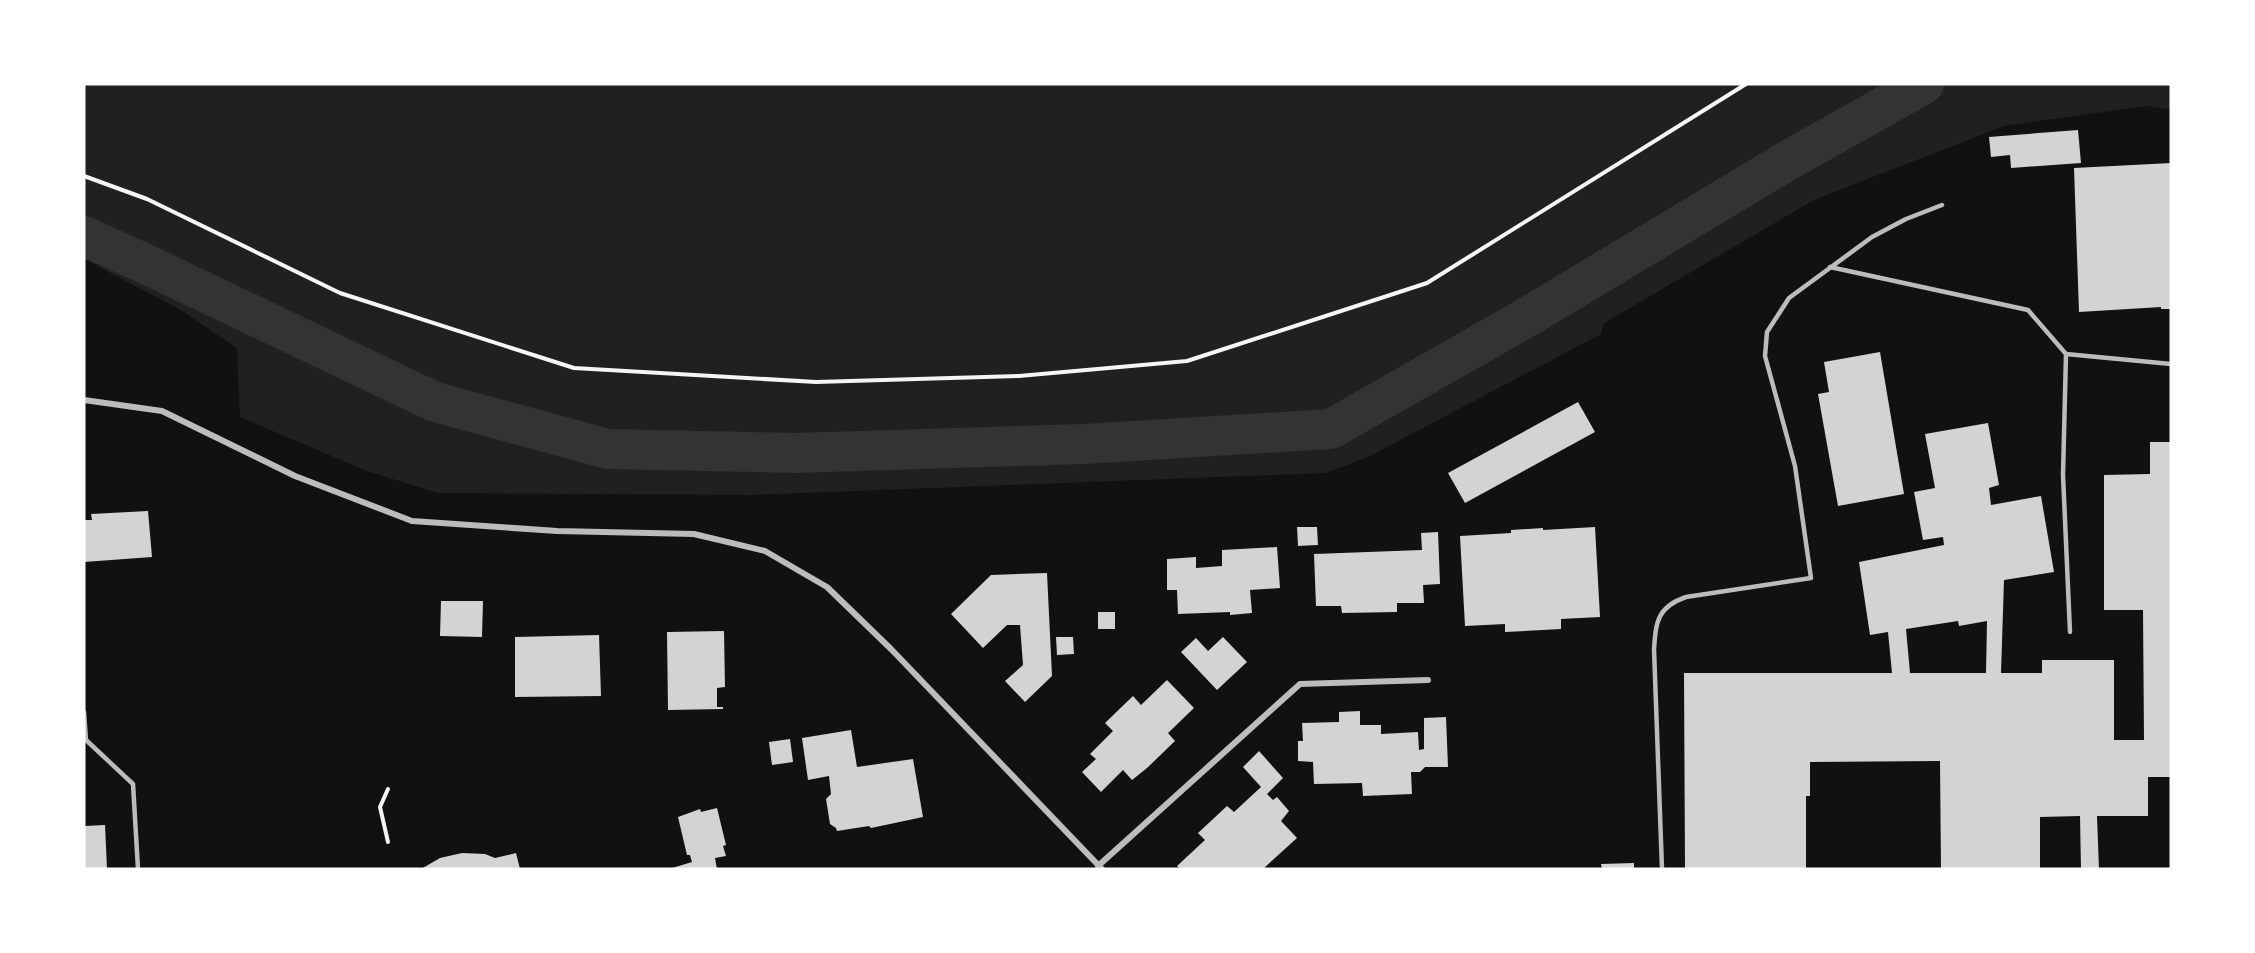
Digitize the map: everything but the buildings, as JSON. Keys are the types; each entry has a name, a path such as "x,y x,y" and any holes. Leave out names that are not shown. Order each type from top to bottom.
{"street":[{"path":"84,400 162,411 295,476 412,521 557,531 694,534 765,551 827,587 891,649 1100,867 1300,684 1428,680"}],"lane":[{"path":"1662,869 1654,649 1656,621 1668,607 1686,597 1811,578 1795,466 1765,356 1767,332 1789,298 1830,267 1872,237 1906,219 1942,205"},
{"path":"1830,267 2028,310 2066,354 2063,474 2070,632"},
{"path":"2066,354 2171,364"},
{"path":"84,712 86,740 133,784 138,869"}],"path":[{"path":"84,176 147,199 340,293 574,368 816,382 1019,376 1187,361 1427,284 1746,84"},
{"path":"388,789 380,807 388,842"}],"shaded area":[{"path":"84,84 2171,84 2171,110 2147,106 2004,126 1814,200 1604,323 1601,334 1370,456 1326,473 749,495 438,493 367,471 240,417 237,348 179,309 84,259"}],"waterway":[{"path":"84,236 435,402 608,449 795,453 1084,444 1331,429 1529,316 1787,161 1924,84"}]}
